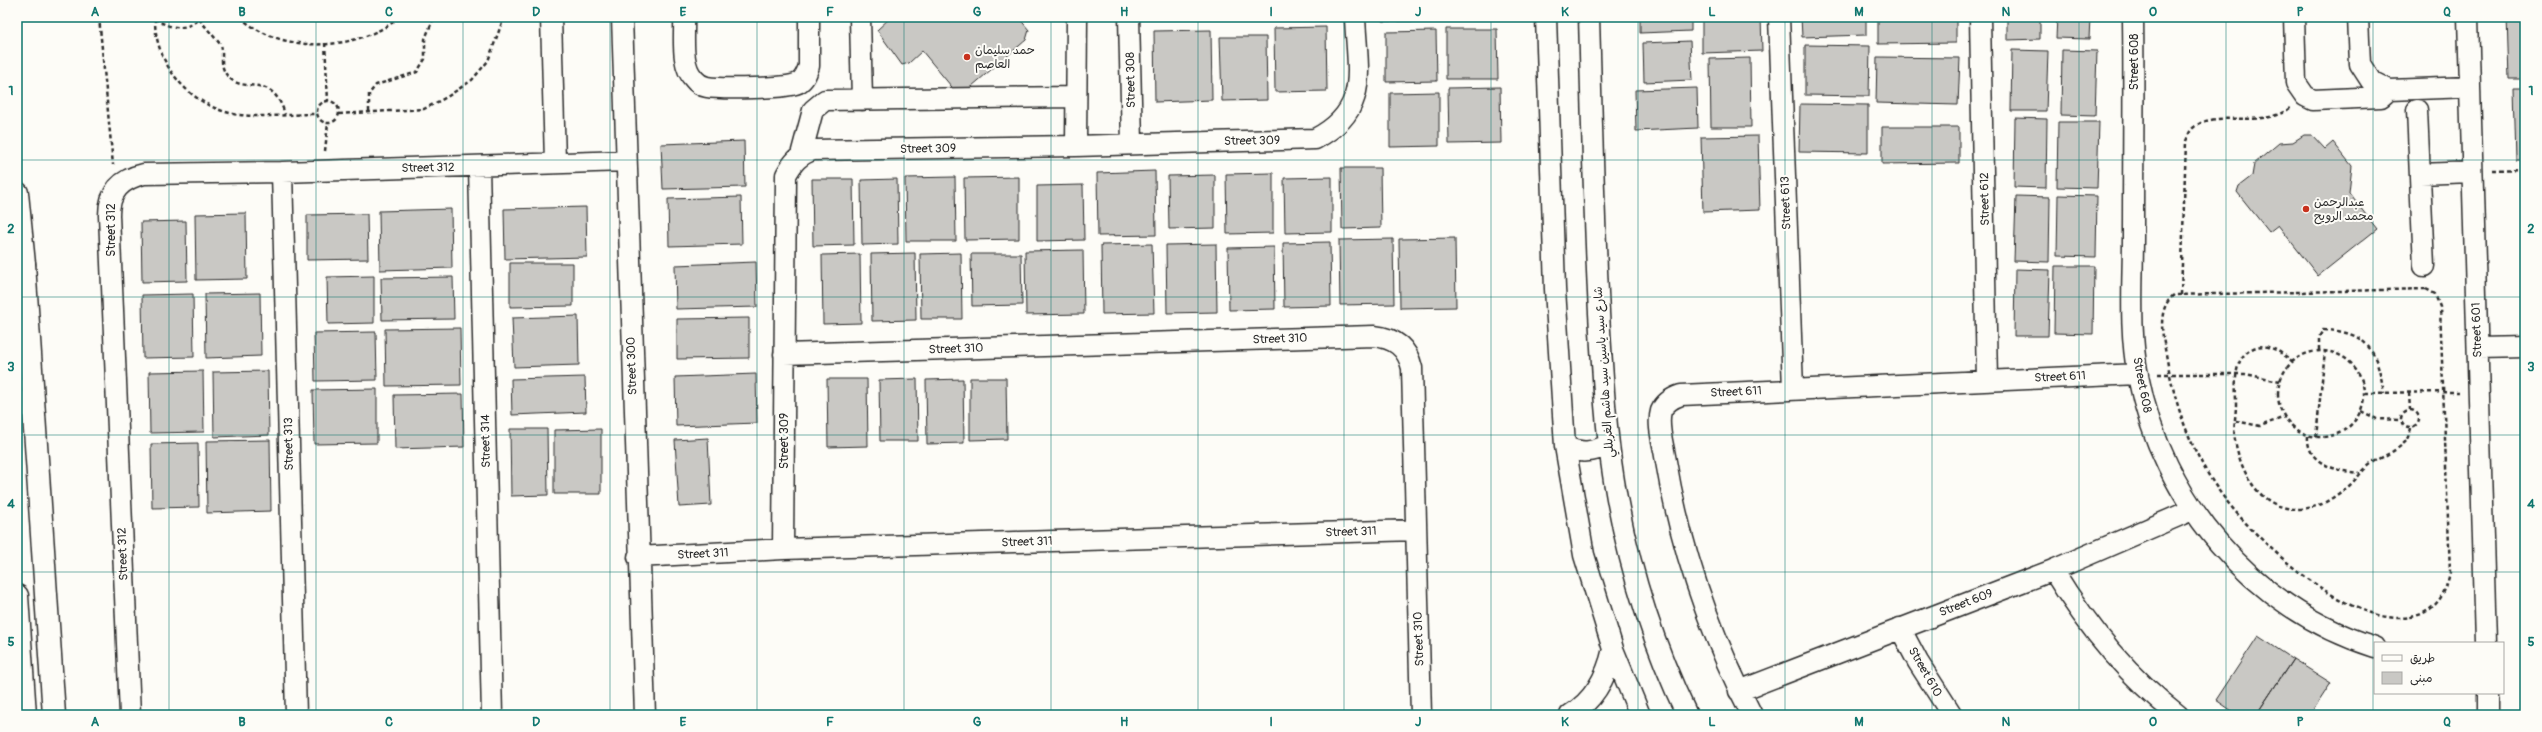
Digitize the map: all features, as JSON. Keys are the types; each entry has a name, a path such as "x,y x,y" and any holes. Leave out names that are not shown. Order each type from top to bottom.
{"main road":[{"path":"17,193 24,264 54,715"},
{"path":"17,303 24,264"},
{"path":"17,596 25,715"}],"street":[{"path":"551,17 556,162"},
{"name":"Street 300","path":"622,17 625,161 644,715"},
{"path":"684,17 685,58 689,74 700,85 716,88 784,87 798,84 807,73 810,66 809,17"},
{"path":"860,17 862,100"},
{"path":"1076,146 1075,97 1077,17"},
{"name":"Street 308","path":"1129,17 1132,143"},
{"name":"Street 309","path":"783,549 786,175 792,163 801,155 813,150 1295,141 1315,138 1334,129 1348,114 1356,96 1355,17"},
{"path":"1546,17 1555,289 1565,446 1584,555 1613,649 1640,715"},
{"name":"شارع سيد ياسين سيد هاشم الغربللي","path":"1589,17 1598,285 1609,444 1614,481 1633,567 1660,653 1688,715"},
{"name":"Street 613","path":"1779,17 1792,390"},
{"name":"Street 612","path":"1980,17 1987,381"},
{"name":"Street 608","path":"2133,17 2133,311 2138,374 2148,418 2158,444 2192,510 2236,563 2284,603 2336,632 2374,647"},
{"path":"2294,17 2296,83 2305,96 2313,100 2381,97 2389,90"},
{"path":"2358,17 2360,64 2371,81 2389,90 2470,87"},
{"name":"Street 601","path":"2468,17 2486,642"},
{"path":"2343,99 2354,84 2360,60"},
{"path":"801,155 810,117 818,104 833,99 862,100 1075,97"},
{"path":"2418,110 2424,266"},
{"name":"Street 312","path":"130,715 109,216 109,206 117,188 124,181 144,174 479,167 556,162 625,161"},
{"name":"Street 314","path":"479,167 492,715"},
{"name":"Street 313","path":"282,172 296,715"},
{"path":"2420,174 2472,172"},
{"name":"Street 310","path":"784,354 1383,337 1395,342 1405,351 1412,368 1421,715"},
{"path":"2478,348 2525,347"},
{"name":"Street 611","path":"1752,715 1739,690 1702,602 1687,556 1660,427 1661,412 1669,400 1682,395 2138,374"},
{"path":"1565,446 1573,450 1587,452 1609,444"},
{"name":"Street 609","path":"1739,690 2053,570 2192,510"},
{"name":"Street 311","path":"638,557 783,549 1416,530"},
{"path":"2053,570 2073,602 2115,657 2141,684 2178,715"},
{"name":"Street 610","path":"1900,628 1918,662 1952,715"},
{"path":"1570,715 1583,706 1600,686 1613,649"},
{"path":"2488,694 2488,715"}],"path":[{"path":"99,17 109,147 117,188"},
{"path":"240,17 252,28 284,41 325,43 352,41 390,25 400,17"},
{"path":"369,112 369,94 376,85 417,72 425,59 425,39 434,17"},
{"path":"339,114 424,109 447,97 472,80 488,61 504,17"},
{"path":"155,18 163,24 181,28 199,18 221,44 220,59 226,75 234,81 270,89 277,95 285,114"},
{"path":"155,18 157,44 165,64 183,87 198,99 220,110 240,115 317,114"},
{"path":"325,43 328,101"},
{"path":"2181,295 2186,141 2191,129 2200,123 2213,120 2266,119 2277,116 2305,96"},
{"path":"328,101 338,107 339,114 333,122 328,123 323,122 317,114 318,108 328,101"},
{"path":"323,171 328,123"},
{"path":"2472,172 2525,169"},
{"path":"2426,289 2436,294 2440,307 2450,572 2446,591 2435,605 2422,614 2406,618 2389,618 2370,612 2341,599 2310,580 2261,539 2237,513 2218,488 2186,432 2169,375 2164,344 2162,310 2166,301 2174,295 2181,295 2426,289"},
{"path":"2320,351 2319,337 2323,330 2351,334 2364,341 2373,350 2380,371 2384,393"},
{"path":"2293,362 2284,354 2263,346 2252,349 2244,355 2236,374 2236,421 2234,438 2238,454 2249,483 2264,499 2289,507 2315,506 2324,503 2348,486 2379,458 2409,439 2411,429 2420,422 2419,416 2410,410"},
{"path":"2320,351 2341,355 2350,362 2358,371 2365,393 2361,411 2352,425 2331,437 2308,436 2297,430 2285,417 2279,401 2280,381 2287,368 2306,353 2320,351"},
{"path":"2316,437 2325,351"},
{"path":"2138,374 2236,374 2280,381"},
{"path":"2365,393 2479,392"},
{"path":"2409,393 2410,410"},
{"path":"2410,410 2404,412 2401,420 2405,428 2411,429"},
{"path":"2361,411 2377,419 2401,420"},
{"path":"2236,421 2260,426 2285,417"},
{"path":"2308,436 2307,444 2313,454 2325,466 2338,470 2361,473"}],"building":[{"name":"حمد سليمان العاصم","path":"891,17 1018,17 1029,30 1026,40 965,92 956,92 922,51 909,63 902,65 877,30"},
{"path":"1382,17 1436,17 1436,21 1382,21"},
{"path":"1443,17 1498,17 1498,18 1443,19"},
{"path":"1640,17 1691,17 1691,31 1640,33"},
{"path":"1702,17 1761,17 1762,51 1702,53"},
{"path":"1801,17 1866,17 1866,35 1802,37"},
{"path":"1878,17 1956,17 1956,43 1878,44"},
{"path":"2007,17 2040,17 2040,39 2007,40"},
{"path":"2057,17 2090,17 2089,39 2056,38"},
{"path":"2507,17 2525,17 2525,79 2509,79"},
{"path":"1326,27 1327,91 1275,92 1274,28"},
{"path":"1446,29 1497,29 1498,79 1446,79"},
{"path":"1211,30 1212,100 1155,102 1154,31"},
{"path":"1436,31 1437,81 1386,82 1386,32"},
{"path":"1220,37 1266,37 1267,100 1222,101"},
{"path":"1690,41 1692,80 1644,82 1643,43"},
{"path":"1805,45 1870,46 1869,96 1805,95"},
{"path":"2012,50 2048,51 2046,111 2011,111"},
{"path":"2062,50 2097,51 2095,116 2061,115"},
{"path":"1877,57 1960,58 1958,105 1876,103"},
{"path":"1750,58 1751,127 1711,127 1710,59"},
{"path":"1500,87 1501,143 1449,144 1448,88"},
{"path":"1697,88 1698,128 1636,131 1635,90"},
{"path":"2514,88 2525,88 2525,160 2516,160"},
{"path":"1439,92 1439,146 1390,147 1390,93"},
{"path":"1800,104 1868,105 1868,153 1799,152"},
{"path":"2015,118 2047,119 2046,188 2014,187"},
{"path":"2058,122 2099,122 2097,188 2057,187"},
{"path":"1882,127 1959,127 1959,163 1882,164"},
{"name":"عبدالرحمن محمد الرويح","path":"2304,135 2312,135 2325,149 2333,142 2352,166 2349,193 2377,229 2318,276 2278,225 2269,232 2237,192 2239,186 2252,176 2254,164 2279,143 2293,142"},
{"path":"1758,136 1760,210 1703,212 1701,137"},
{"path":"744,141 745,187 663,189 661,144"},
{"path":"1341,168 1380,168 1381,228 1342,229"},
{"path":"1155,171 1156,235 1098,236 1097,173"},
{"path":"1273,173 1273,233 1227,234 1226,174"},
{"path":"1215,175 1215,228 1169,229 1168,176"},
{"path":"955,177 956,241 906,241 905,178"},
{"path":"1019,177 1019,239 965,240 964,178"},
{"path":"1332,177 1332,232 1285,233 1284,178"},
{"path":"812,179 853,179 854,245 813,246"},
{"path":"897,179 898,244 862,245 861,180"},
{"path":"1083,185 1084,240 1037,241 1037,186"},
{"path":"2058,195 2097,196 2096,257 2057,256"},
{"path":"2016,196 2050,197 2049,262 2014,261"},
{"path":"741,197 742,244 669,246 668,199"},
{"path":"586,207 587,257 505,259 504,209"},
{"path":"451,209 452,268 380,270 379,211"},
{"path":"246,213 247,279 196,280 195,214"},
{"path":"367,214 368,259 307,260 307,215"},
{"path":"186,221 187,281 142,282 141,222"},
{"path":"1455,238 1456,307 1400,308 1399,239"},
{"path":"1393,239 1394,304 1340,305 1339,240"},
{"path":"1330,242 1331,306 1284,307 1283,243"},
{"path":"1152,244 1154,313 1102,314 1101,245"},
{"path":"1216,244 1217,312 1167,313 1166,245"},
{"path":"1274,247 1275,309 1229,310 1228,248"},
{"path":"1083,250 1084,314 1026,315 1025,251"},
{"path":"915,253 916,320 872,321 871,254"},
{"path":"961,253 962,319 921,319 920,254"},
{"path":"860,254 861,323 823,324 822,255"},
{"path":"971,254 1021,254 1022,305 972,306"},
{"path":"756,262 757,307 676,309 675,265"},
{"path":"510,263 573,263 573,306 510,307"},
{"path":"2055,266 2094,266 2093,334 2054,333"},
{"path":"2015,269 2050,270 2048,336 2014,336"},
{"path":"374,276 374,323 328,324 327,277"},
{"path":"453,277 454,319 382,320 381,278"},
{"path":"260,293 261,356 206,358 205,294"},
{"path":"193,294 194,357 143,358 142,295"},
{"path":"578,316 579,365 514,367 512,318"},
{"path":"749,318 749,358 677,359 677,319"},
{"path":"460,328 461,385 386,386 385,329"},
{"path":"376,332 377,380 315,381 314,333"},
{"path":"203,371 204,432 150,433 149,372"},
{"path":"268,371 269,435 214,437 213,372"},
{"path":"756,374 757,423 676,426 675,377"},
{"path":"585,377 586,412 512,415 511,379"},
{"path":"970,378 1006,378 1007,439 970,440"},
{"path":"827,379 867,379 868,446 828,447"},
{"path":"917,379 918,441 880,441 879,380"},
{"path":"963,379 964,443 927,444 926,380"},
{"path":"377,389 377,443 314,444 313,390"},
{"path":"463,394 464,447 395,449 394,395"},
{"path":"510,429 547,429 548,495 511,496"},
{"path":"601,429 601,494 554,494 554,430"},
{"path":"708,438 711,505 679,507 675,440"},
{"path":"270,440 271,511 207,513 206,441"},
{"path":"198,443 199,507 152,508 151,444"},
{"path":"2258,636 2293,659 2256,715 2238,715 2216,700"},
{"path":"2293,659 2331,683 2310,715 2256,715"}],"place":[{"name":"حمد سليمان العاصم","path":"967,57"},
{"name":"عبدالرحمن محمد الرويح","path":"2306,209"}]}
